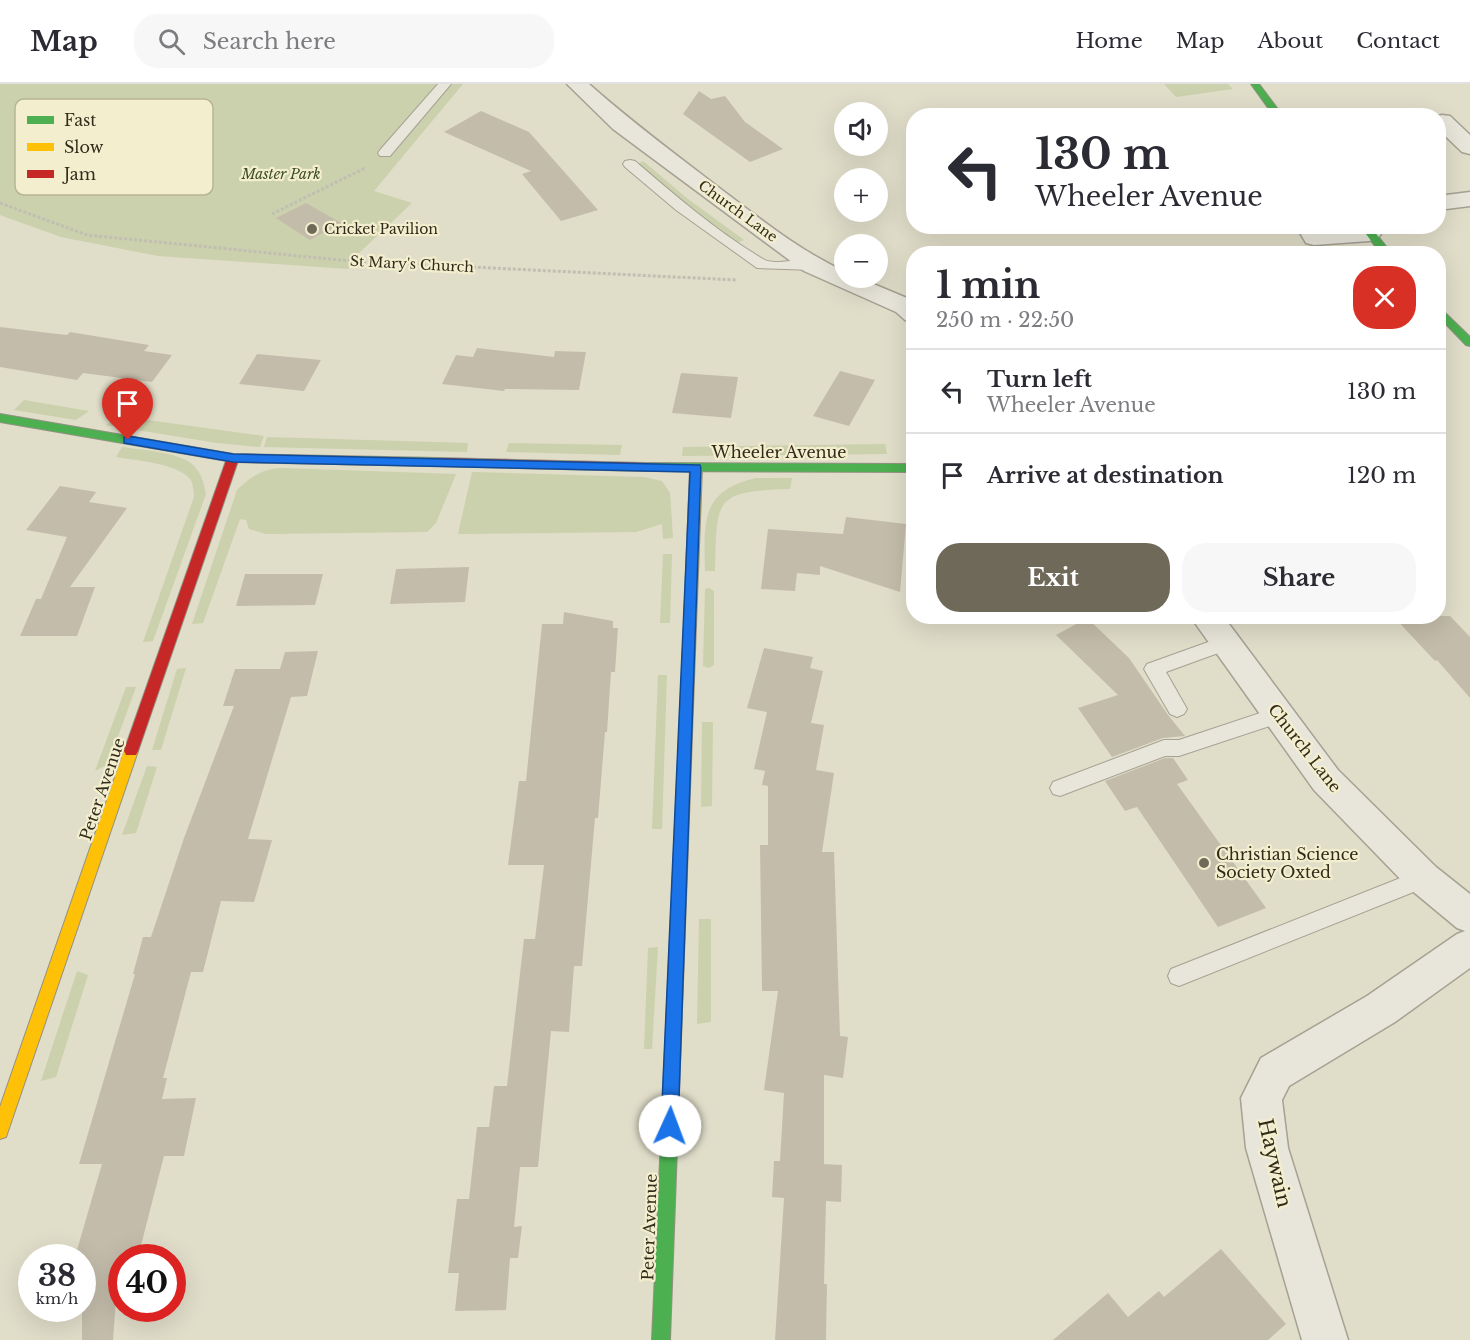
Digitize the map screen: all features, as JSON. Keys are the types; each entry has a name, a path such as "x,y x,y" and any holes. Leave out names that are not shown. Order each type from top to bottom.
{"street":[{"name":"Church Lane","path":"577,84 621,124 813,266 906,308"},
{"path":"1255,84 1273,108"},
{"path":"1446,125 1470,147"},
{"path":"1446,202 1470,199"},
{"path":"1312,234 1314,238 1340,234"},
{"path":"1370,234 1380,246"},
{"path":"1446,318 1470,343"},
{"name":"Wheeler Avenue","path":"0,418 233,458 696,468 906,468"},
{"name":"Peter Avenue","path":"0,1131 233,458"},
{"name":"Peter Avenue","path":"661,1340 696,468"},
{"name":"Church Lane","path":"1211,624 1326,780 1423,878 1470,916"},
{"name":"Haywain","path":"1325,1340 1267,1148 1261,1098 1275,1072 1381,1009 1470,946"}],"lane":[{"path":"385,153 444,84"},
{"path":"630,164 681,207 762,265 813,266"},
{"path":"1177,709 1154,669 1226,643"},
{"path":"1060,788 1164,748 1179,748 1278,715"},
{"path":"1179,976 1423,878"}],"path":[{"path":"272,214 368,167 385,153"},
{"name":"St Mary's Church","path":"0,203 87,235 350,261 746,280"}],"green space":[{"name":"Master Park","path":"0,84 463,84 374,191 412,203 358,254 348,269 158,256 61,237 0,215"},
{"path":"1164,84 1228,84 1233,89 1176,97"},
{"path":"643,161 688,199 744,240 736,243 637,164"},
{"path":"24,400 89,411 76,420 14,410"},
{"path":"119,416 264,436 260,447 217,443 106,425"},
{"path":"267,437 468,443 467,452 264,447"},
{"path":"509,443 622,445 620,455 506,452"},
{"path":"885,444 887,454 682,456 683,447"},
{"path":"122,447 159,452 186,460 200,474 206,494 153,641 143,642 194,497 192,482 187,476 169,467 116,457"},
{"path":"281,468 456,474 436,523 427,532 266,534 249,529 246,520 240,519 203,623 192,624 237,490 257,475"},
{"path":"472,472 644,477 662,481 670,493 673,538 663,539 662,524 636,532 458,534"},
{"path":"756,478 792,478 790,489 746,493 733,497 724,504 719,514 717,528 715,571 705,571 706,523 715,500 724,491"},
{"path":"663,554 672,554 670,623 660,623"},
{"path":"709,588 714,591 714,665 709,668 703,666 705,589"},
{"path":"186,668 161,750 152,750 177,669"},
{"path":"658,675 667,675 662,829 652,829"},
{"path":"126,687 136,687 108,764 95,771"},
{"path":"702,722 713,722 712,806 701,807"},
{"path":"147,766 157,767 136,833 122,835"},
{"path":"699,919 711,919 711,1022 697,1024"},
{"path":"658,947 652,1049 644,1049 648,948"},
{"path":"77,971 88,975 56,1077 41,1081"}],"building":[{"path":"699,91 711,99 725,96 745,122 783,149 750,162 683,114"},
{"path":"481,111 529,132 598,210 561,221 522,174 531,171 444,132"},
{"name":"Cricket Pavilion","path":"306,203 341,223 310,240 276,218"},
{"path":"0,327 67,335 70,332 149,345 144,351 172,355 152,382 83,373 77,380 0,367"},
{"path":"477,348 554,357 555,351 586,352 579,390 505,389 504,391 442,384 456,355 473,357"},
{"path":"257,354 321,360 304,391 239,384"},
{"path":"840,371 875,380 849,426 813,416"},
{"path":"681,373 738,377 731,418 672,413"},
{"path":"60,486 96,492 89,502 127,508 70,587 95,587 77,636 20,636 36,599 41,599 67,537 26,530"},
{"path":"846,517 906,524 900,592 820,566 820,575 797,573 795,591 761,589 768,529 843,534"},
{"path":"469,567 465,602 390,604 396,569"},
{"path":"245,574 323,574 315,605 236,606"},
{"path":"564,612 613,621 613,628 618,628 615,672 611,672 598,818 595,818 582,966 574,966 569,1032 551,1031 538,1167 520,1167 514,1227 522,1226 518,1258 510,1258 506,1310 455,1311 459,1273 448,1273 457,1199 469,1199 477,1127 489,1127 494,1086 507,1086 524,939 535,939 544,865 508,865 519,781 526,781 542,624 563,624"},
{"path":"1446,616 1450,616 1470,637 1470,698 1437,660 1435,661 1400,624 1446,624"},
{"path":"1076,624 1093,624 1129,658 1185,736 1163,738 1112,757 1078,708 1118,695 1056,635"},
{"path":"764,648 813,657 810,668 823,671 811,723 824,725 816,770 834,773 822,852 834,852 840,1036 848,1037 843,1078 824,1075 824,1164 842,1165 841,1202 826,1201 824,1284 827,1284 826,1340 775,1340 784,1198 772,1197 774,1161 780,1161 784,1093 764,1090 778,991 762,991 760,845 768,845 768,786 762,785 765,771 754,769 767,712 747,708"},
{"path":"318,651 307,696 291,697 248,839 272,840 254,902 221,901 203,972 191,972 163,1078 167,1078 162,1099 196,1098 184,1156 164,1156 141,1244 108,1244 108,1322 114,1322 113,1340 82,1340 82,1322 96,1322 96,1244 79,1244 102,1164 79,1164 135,974 133,974 143,937 151,937 184,838 234,706 223,706 235,669 280,669 285,652"},
{"name":"Christian Science Society Oxted","path":"1165,758 1173,758 1188,780 1177,784 1266,908 1218,927 1137,807 1125,811 1105,781"},
{"path":"1221,1249 1286,1324 1268,1340 1053,1340 1108,1293 1128,1317 1159,1291 1164,1297"}],"traffic: fast":[{"path":"1255,84 1273,108"},
{"path":"1371,234 1380,246"},
{"path":"1446,318 1470,343"},
{"path":"0,418 233,458 439,462"},
{"path":"644,467 906,468"},
{"path":"661,1340 690,625"}],"traffic: slow":[{"path":"690,625 696,468"},
{"path":"0,1131 131,751"}],"traffic: jam":[{"path":"131,751 233,458"},
{"path":"439,462 644,467"}],"place":[{"name":"Cricket Pavilion","path":"312,229"},
{"name":"Christian Science Society Oxted","path":"1204,863"}],"route":[{"path":"128,440 233,458 696,468 670,1126"}]}
